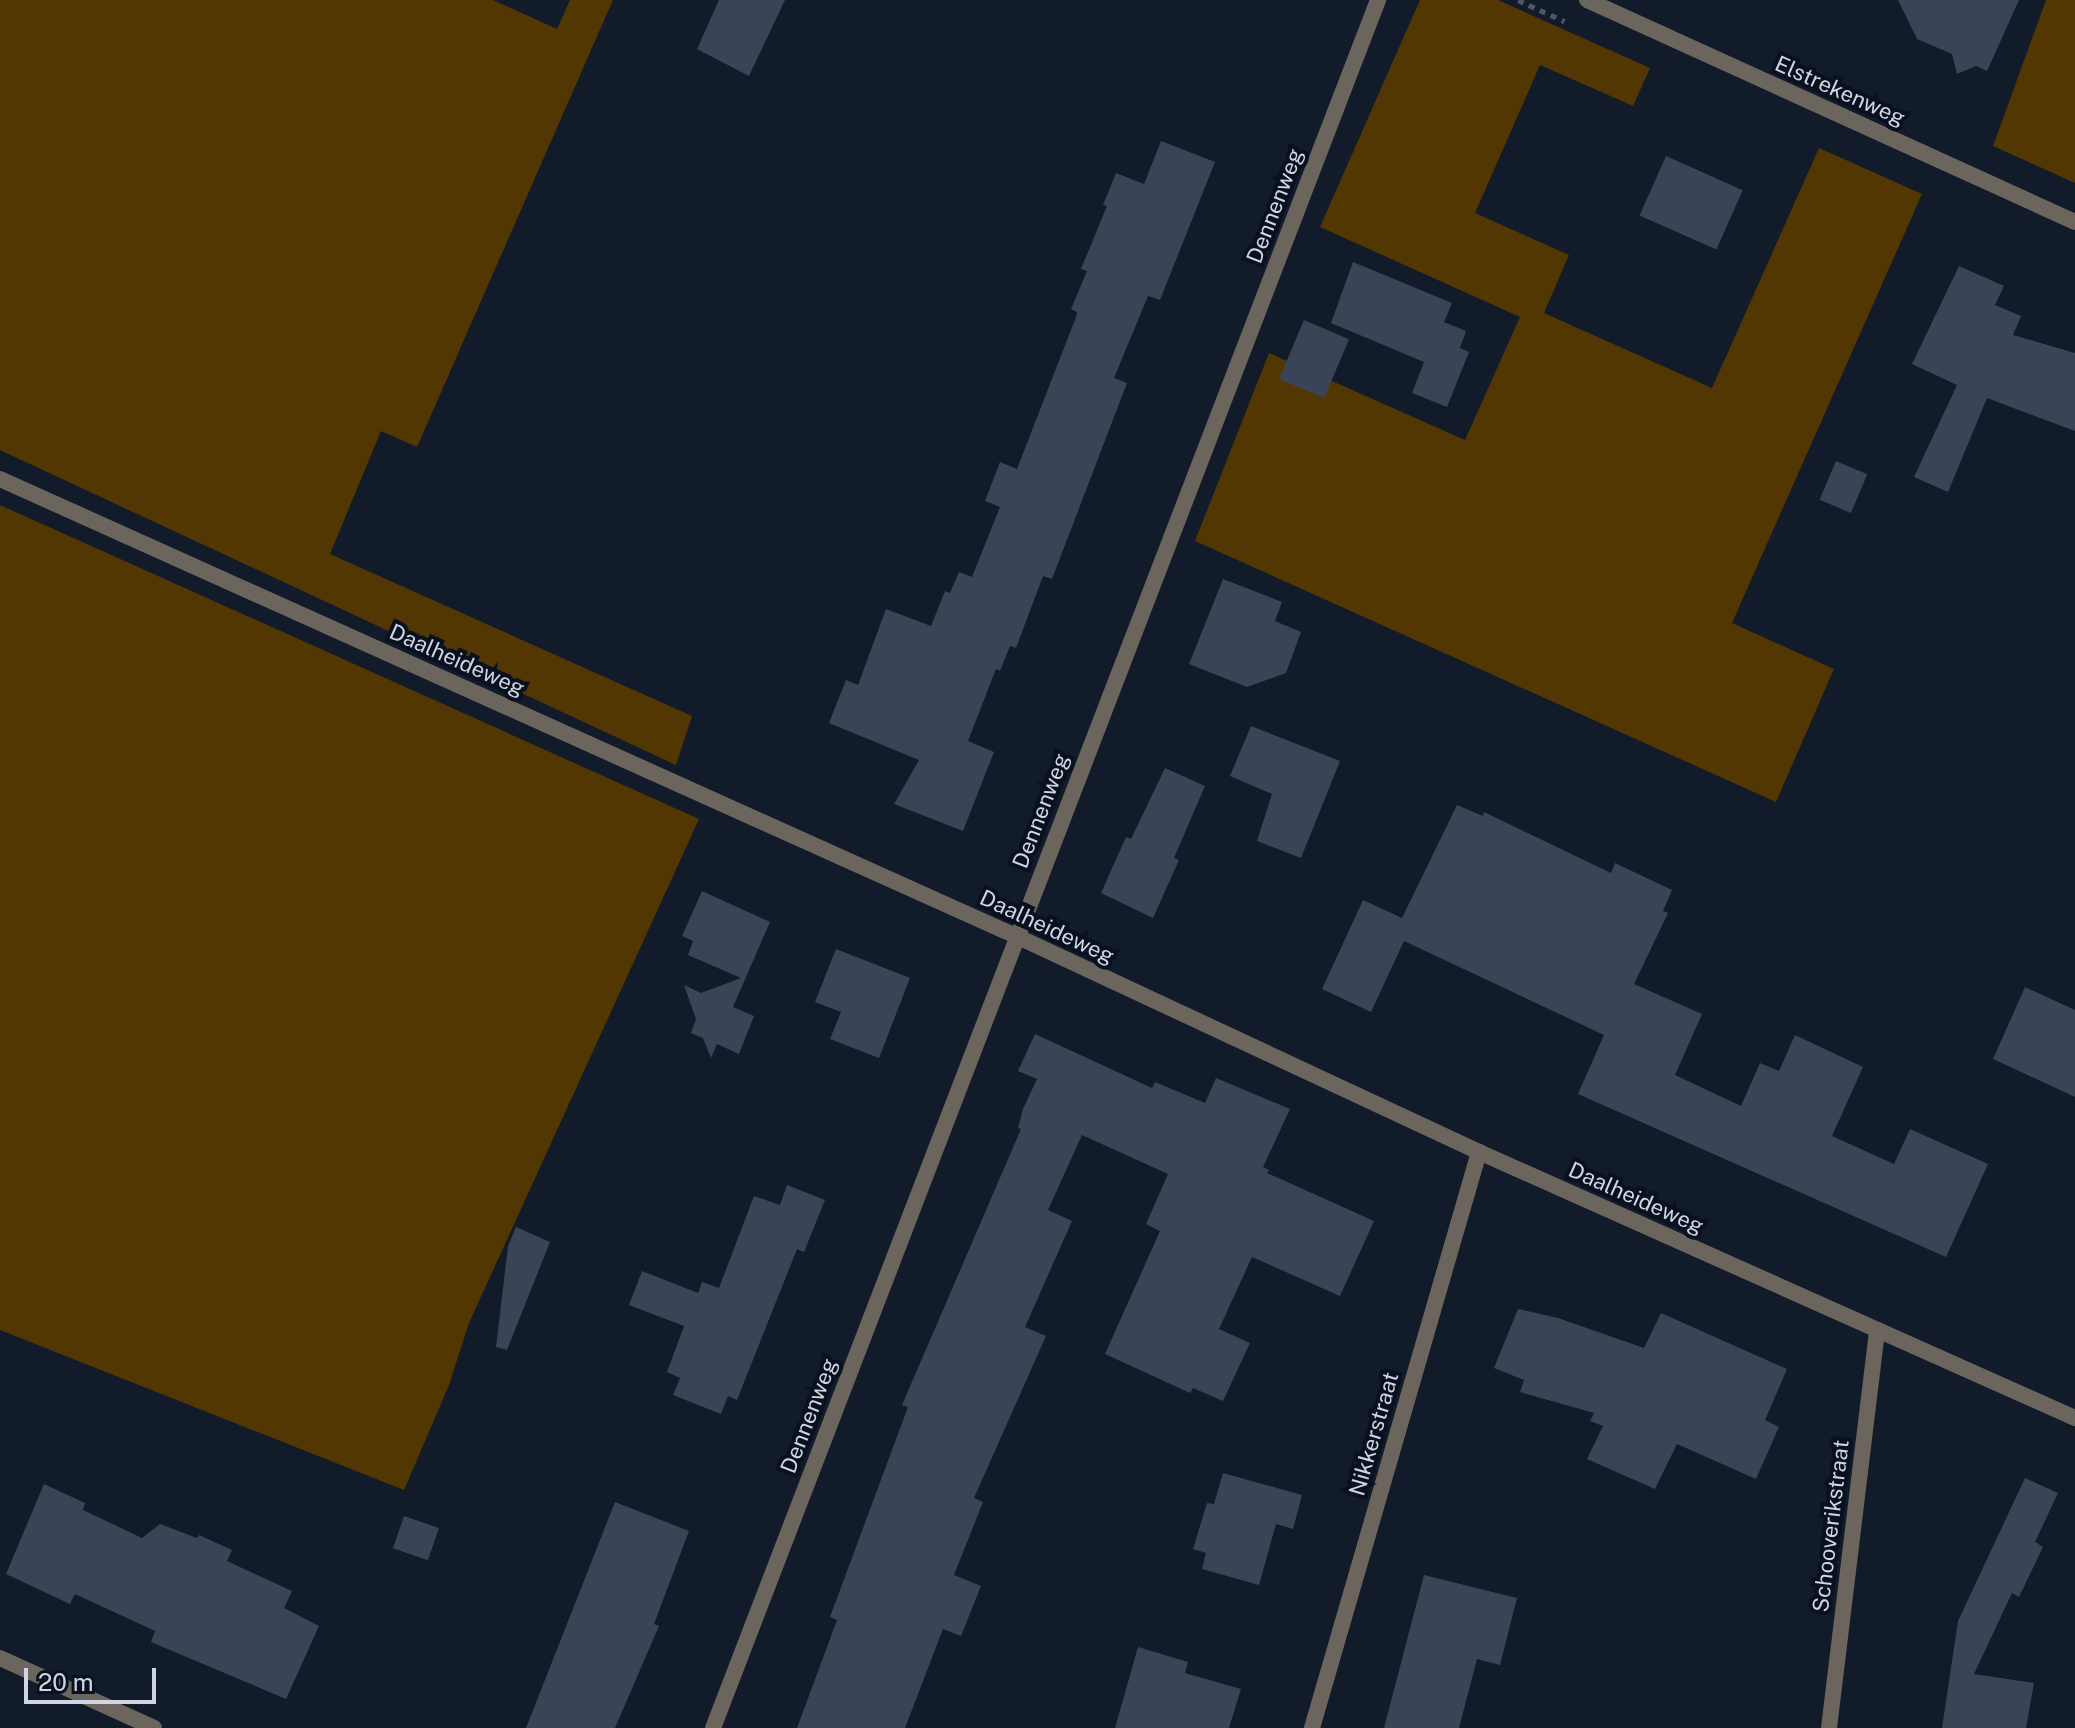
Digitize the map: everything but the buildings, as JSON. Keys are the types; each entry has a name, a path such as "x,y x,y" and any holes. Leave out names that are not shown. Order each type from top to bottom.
{"street":[{"name":"Dennenweg","path":"713,1728 1378,0"},
{"name":"Elstrekenweg","path":"1587,0 2075,222"},
{"name":"Daalheideweg","path":"0,479 1016,936 1479,1152 2075,1418"},
{"name":"Nikkerstraat","path":"1312,1728 1479,1152"},
{"name":"Schooverikstraat","path":"1829,1728 1877,1330"},
{"path":"0,1658 154,1728"}],"shaded area":[{"path":"0,0 493,0 557,29 570,0 613,0 417,447 381,431 330,554 692,716 676,765 0,450"},
{"path":"1420,0 1498,0 1650,68 1633,106 1540,65 1475,213 1569,255 1544,313 1712,388 1819,148 1922,194 1732,623 1834,669 1776,802 1195,541 1269,353 1465,440 1520,317 1320,227"},
{"path":"2046,0 2075,0 2075,183 1993,146"},
{"path":"0,505 699,819 469,1323 449,1385 404,1490 0,1330"}]}
